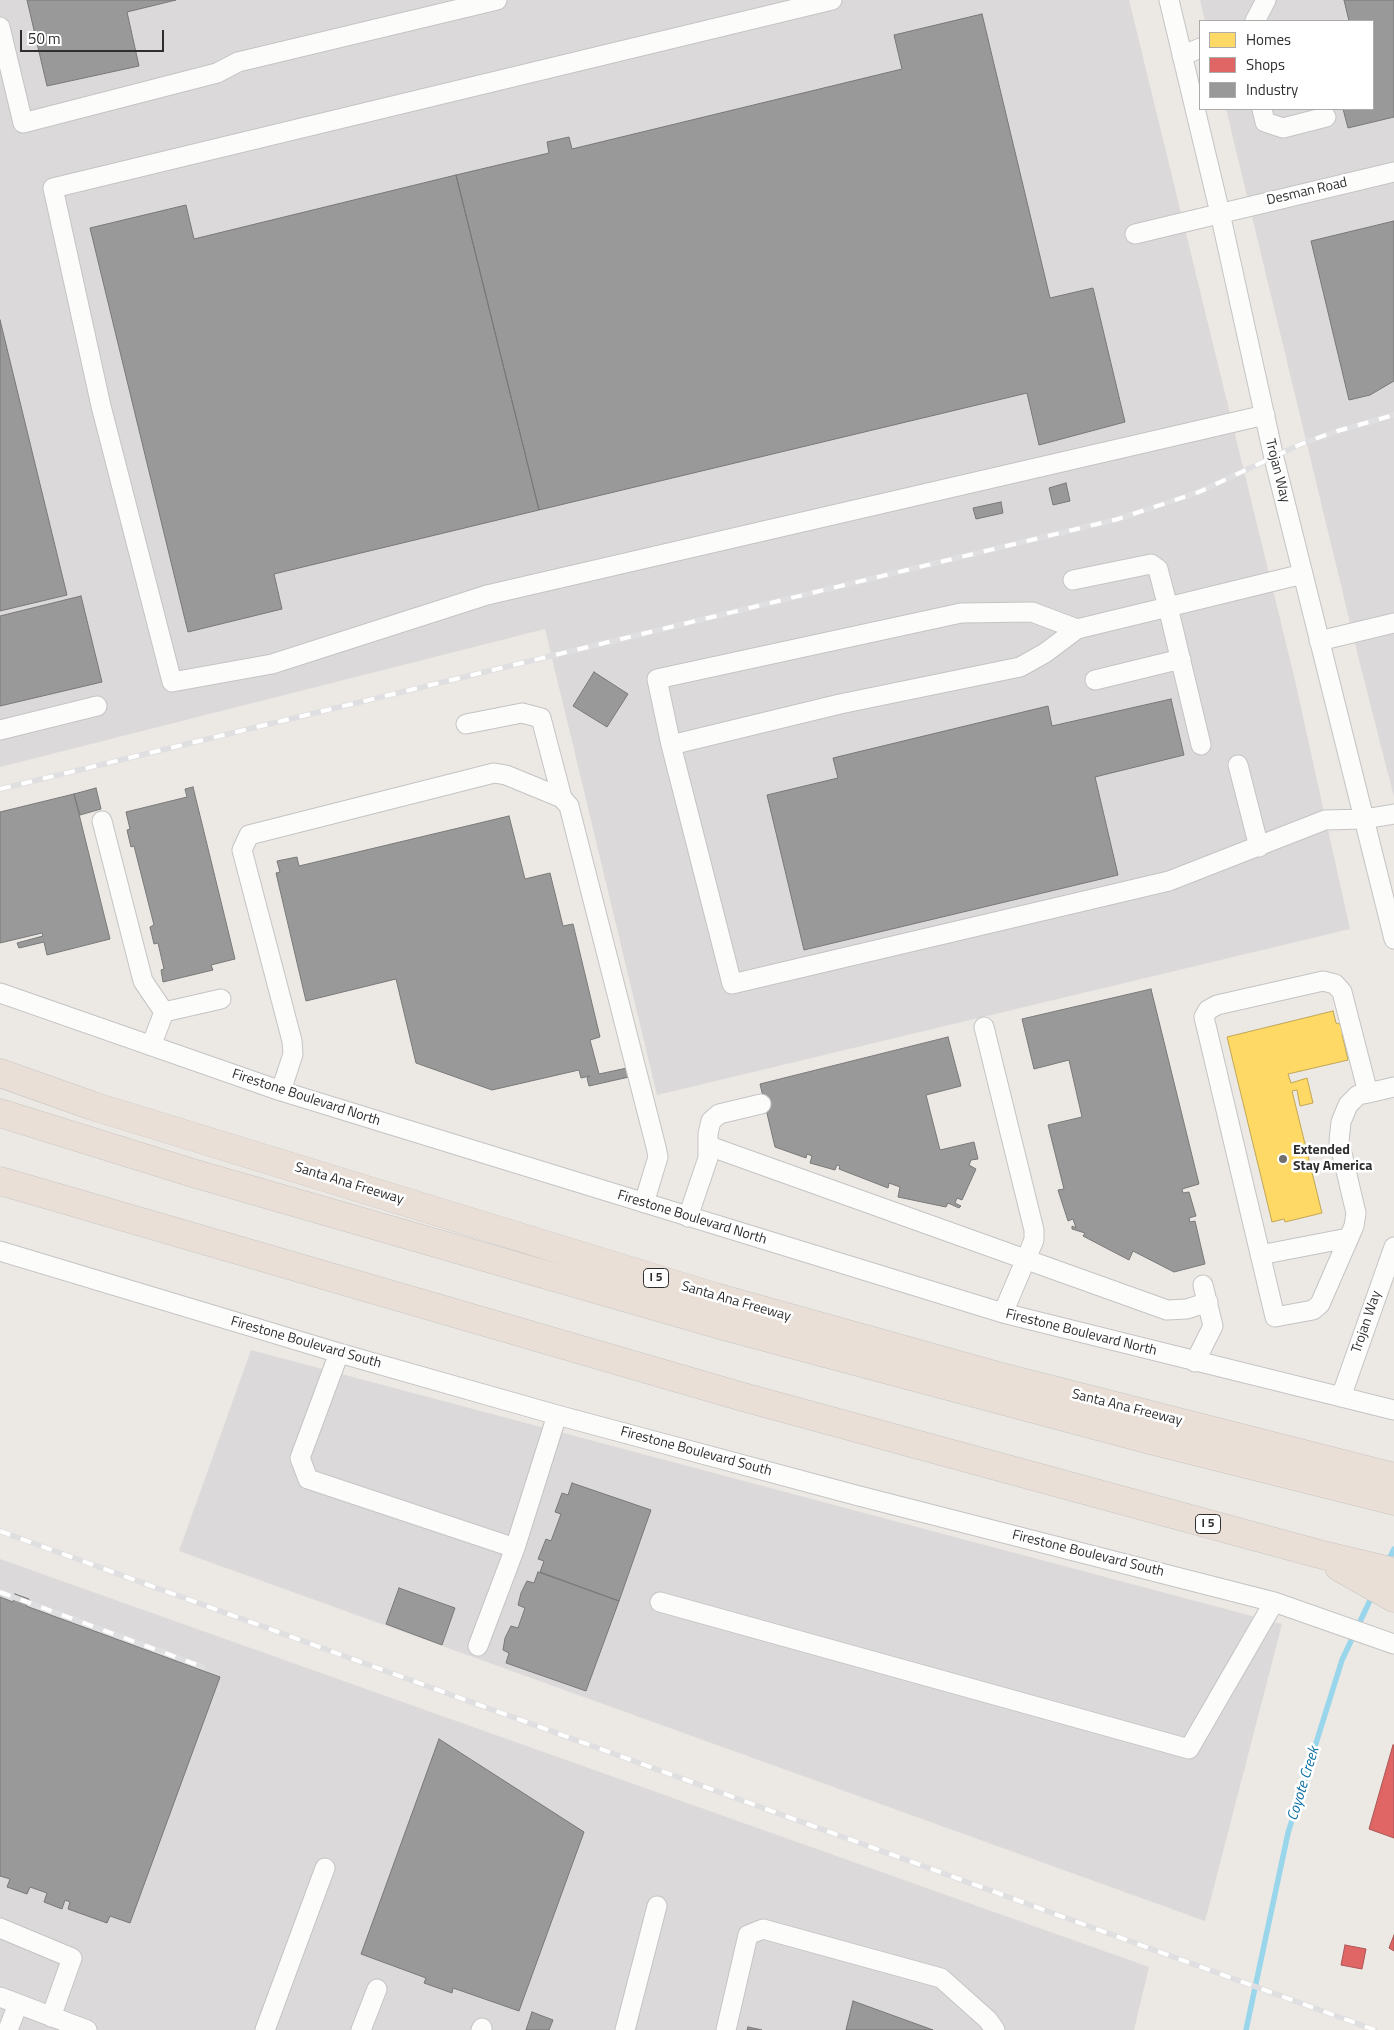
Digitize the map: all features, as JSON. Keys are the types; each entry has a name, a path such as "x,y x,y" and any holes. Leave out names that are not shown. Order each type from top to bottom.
{"highway":[{"name":"Santa Ana Freeway","path":"0,1074 93,1106 715,1296 1315,1468 1394,1477"},
{"path":"0,1113 206,1176 724,1326 1315,1468 1394,1501"},
{"name":"I 5","path":"0,1181 743,1397 1319,1554 1394,1572"},
{"path":"1319,1554 1394,1598"}],"street":[{"path":"0,27 23,124 217,73 238,62 497,0"},
{"path":"832,0 53,188 101,406 172,682 272,664 487,595 1265,416"},
{"name":"Trojan Way","path":"1168,0 1220,213 1265,416 1303,574 1394,939"},
{"path":"1256,20 1266,0"},
{"path":"1182,56 1199,48"},
{"path":"1262,110 1265,122 1283,128 1326,118"},
{"name":"Desman Road","path":"1134,234 1394,172"},
{"path":"1073,580 1151,564 1158,568 1201,745"},
{"path":"671,745 840,704 1020,667 1045,653 1077,629 1303,574"},
{"path":"1077,629 1032,612 961,613 657,679 671,745 732,984 1169,881 1326,820 1394,814"},
{"path":"1319,640 1394,623"},
{"path":"1095,680 1181,659"},
{"path":"0,730 97,706"},
{"path":"466,724 522,713 541,718 562,798 569,806 656,1147 658,1157 644,1203"},
{"path":"1238,765 1259,846"},
{"path":"281,1091 293,1054 292,1041 242,850 249,835 494,773 506,775 562,798"},
{"path":"102,821 143,981 164,1012"},
{"path":"1368,1093 1342,992 1335,984 1323,981 1217,1005 1208,1010 1204,1018 1275,1317 1313,1310 1320,1304 1348,1238 1356,1213 1339,1141 1341,1122 1348,1104 1358,1095 1368,1093 1394,1087"},
{"name":"Firestone Boulevard North","path":"0,993 281,1091 1003,1313 1394,1410"},
{"path":"164,1012 221,999"},
{"path":"151,1046 164,1012"},
{"path":"984,1027 1034,1230 1034,1240 1003,1313"},
{"path":"688,1216 708,1158 708,1134 711,1121 719,1114 761,1104"},
{"path":"709,1146 1167,1310 1187,1309 1205,1294 1214,1326 1196,1362"},
{"path":"1260,1255 1348,1238"},
{"name":"Trojan Way","path":"1341,1397 1394,1248"},
{"name":"Firestone Boulevard South","path":"0,1251 339,1353 557,1415 859,1496 1274,1602 1388,1641"},
{"path":"339,1353 300,1458 308,1479 515,1548"},
{"path":"478,1646 515,1548 557,1415"},
{"path":"660,1602 1189,1749 1274,1602"},
{"path":"265,2030 325,1868"},
{"path":"625,2030 657,1906"},
{"path":"0,1928 72,1958 51,2017"},
{"path":"726,2030 748,1935 764,1929 940,1978 988,2020 995,2030"},
{"path":"361,2030 377,1988"},
{"path":"8,2030 9,2000 87,2030"}],"shaded area":[{"path":"0,0 1129,0 1294,676 1350,929 657,1095 545,629 0,767"},
{"path":"1200,0 1394,0 1394,797 1359,660 1226,110 1374,110 1374,20 1205,20"},
{"path":"251,1350 1282,1624 1205,1921 179,1551"},
{"path":"0,1559 1149,1967 1134,2030 0,2030"}],"building: Homes":[{"name":"Extended Stay America","path":"1333,1011 1336,1023 1343,1025 1345,1033 1342,1034 1348,1060 1288,1074 1291,1083 1307,1078 1313,1103 1300,1106 1297,1090 1292,1091 1322,1213 1285,1222 1284,1219 1272,1222 1227,1037"}],"building: Shops":[{"path":"1394,1745 1394,1838 1369,1829"},
{"path":"1394,1935 1394,1951 1389,1948"},
{"path":"1345,1945 1366,1949 1362,1969 1341,1965"}],"building: Industry":[{"path":"27,0 176,0 127,12 139,66 47,86"},
{"path":"1344,0 1394,0 1394,117 1348,128 1343,110 1374,110 1374,20 1349,20"},
{"path":"982,14 1050,298 1093,288 1125,422 1039,445 1027,393 539,510 456,175 549,153 547,142 569,137 572,149 902,69 894,35"},
{"path":"456,175 539,510 274,574 282,609 188,632 90,228 186,205 194,239"},
{"path":"1394,221 1394,381 1370,395 1349,400 1311,241"},
{"path":"0,320 67,595 0,611"},
{"path":"1066,483 1070,501 1053,505 1049,488"},
{"path":"1001,502 1003,513 976,519 973,508"},
{"path":"81,596 102,682 0,706 0,616"},
{"path":"594,672 628,694 607,727 573,706"},
{"path":"1171,699 1184,755 1095,777 1118,875 804,950 767,795 838,778 833,758 1048,706 1052,726"},
{"path":"193,787 235,959 211,965 213,970 163,982 161,970 164,969 158,943 154,944 150,927 154,925 134,846 131,847 127,830 130,829 126,812 187,797 185,789"},
{"path":"96,788 101,809 80,815 74,794"},
{"path":"74,794 110,939 47,955 44,942 19,948 17,943 43,936 42,933 0,943 0,812"},
{"path":"509,816 525,879 550,873 563,926 573,924 600,1037 590,1040 599,1074 627,1068 629,1077 589,1086 587,1078 590,1076 581,1078 579,1070 492,1090 416,1063 396,979 306,1001 276,873 280,872 277,861 297,857 299,866"},
{"path":"1151,989 1199,1184 1182,1189 1183,1193 1189,1192 1196,1216 1189,1218 1190,1222 1195,1221 1205,1264 1174,1272 1133,1251 1129,1260 1083,1236 1085,1233 1072,1229 1072,1226 1076,1228 1073,1219 1068,1221 1058,1190 1064,1189 1048,1125 1082,1117 1069,1060 1034,1069 1022,1019"},
{"path":"948,1037 961,1086 926,1095 940,1150 974,1142 978,1159 971,1160 969,1165 976,1169 962,1200 957,1198 955,1203 961,1206 959,1208 948,1203 946,1207 898,1197 900,1187 889,1183 888,1188 839,1169 840,1166 837,1165 835,1170 810,1163 812,1156 807,1154 806,1158 775,1147 760,1084"},
{"path":"572,1483 651,1510 619,1601 540,1572 544,1561 538,1559 546,1539 551,1541 561,1514 555,1512 562,1493 568,1495"},
{"path":"538,1572 619,1601 586,1691 506,1663 509,1653 503,1650 505,1638 511,1626 518,1628 525,1608 518,1605 521,1593 527,1581 534,1583"},
{"path":"399,1588 455,1608 442,1645 386,1624"},
{"path":"15,1594 29,1599 26,1606 220,1677 130,1923 110,1916 107,1923 68,1909 70,1902 65,1900 62,1909 44,1902 47,1893 30,1887 27,1894 7,1887 10,1879 0,1876 0,1597 13,1602"},
{"path":"439,1739 584,1832 519,2011 453,1988 452,1993 424,1983 426,1978 361,1954"},
{"path":"853,2001 933,2030 846,2030"},
{"path":"532,2012 553,2020 549,2030 526,2030"},
{"path":"748,2027 762,2030 747,2030"}],"waterway":[{"name":"Coyote Creek","path":"1387,1563 1394,1549"},
{"name":"Coyote Creek","path":"1246,2030 1288,1833 1342,1660 1373,1594"}],"railway":[{"path":"0,789 1118,519 1199,492 1301,444 1334,432 1394,415"},
{"path":"0,1531 1375,2030"},
{"path":"0,1592 203,1667"}],"place":[{"name":"Extended Stay America","path":"1283,1159"}]}
